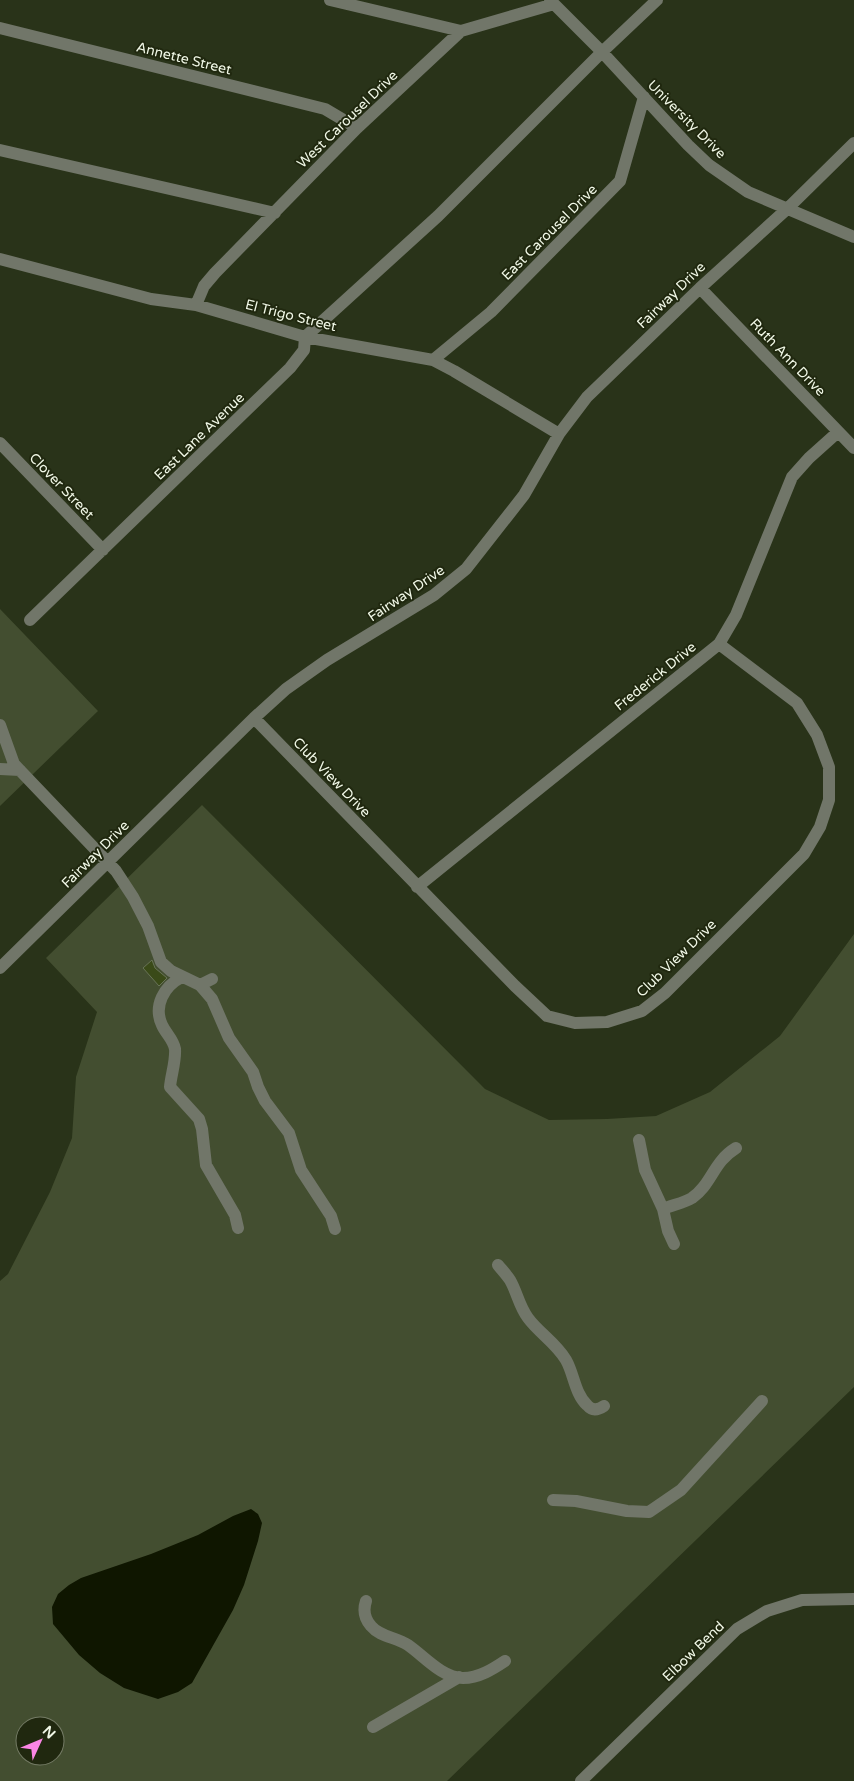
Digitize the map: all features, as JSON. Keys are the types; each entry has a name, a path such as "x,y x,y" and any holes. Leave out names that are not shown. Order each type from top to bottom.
{"street":[{"path":"330,0 461,31"},
{"path":"306,337 438,216 602,52 657,0"},
{"name":"West Carousel Drive","path":"196,305 204,286 215,273 357,128 461,31 552,2"},
{"name":"University Drive","path":"552,2 709,165 748,192 854,237"},
{"name":"Annette Street","path":"0,28 324,109 357,128"},
{"name":"East Carousel Drive","path":"433,360 491,312 620,181 644,97"},
{"name":"Fairway Drive","path":"0,968 254,718 286,689 327,660 434,595 466,569 524,495 560,434 587,397 700,288 787,209 854,143"},
{"path":"0,150 275,213"},
{"name":"El Trigo Street","path":"0,259 151,299 196,305 306,337 433,360 560,434"},
{"name":"Ruth Ann Drive","path":"700,288 854,448"},
{"name":"East Lane Avenue","path":"30,620 290,368 304,350 306,337"},
{"name":"Frederick Drive","path":"417,887 719,644 736,616 792,477 809,458 838,432"},
{"name":"Clover Street","path":"0,443 103,550"},
{"name":"Club View Drive","path":"254,718 417,887 547,1016 575,1023 607,1022 642,1011 665,993 804,854 820,826 829,800 829,767 817,735 797,703 719,644"},
{"path":"0,725 14,764 116,871 133,896 148,926 162,962 171,971 200,985 212,999 229,1038 253,1072 265,1101 289,1134 301,1170 307,1182 331,1216 336,1229"},
{"path":"0,769 20,770"},
{"path":"182,977 166,989 161,997 158,1017 167,1035 173,1041 175,1051 166,1091 199,1119 206,1165 235,1215 238,1228"},
{"path":"200,985 212,979"},
{"path":"639,1140 645,1170 663,1208 668,1231 674,1244"},
{"path":"663,1208 691,1199 700,1192 716,1165 728,1152 736,1148"},
{"path":"498,1264 510,1280 520,1305 529,1320 556,1346 564,1358 584,1403 593,1409 604,1406"},
{"path":"553,1500 576,1501 627,1511 649,1512 681,1490 762,1401"},
{"name":"Elbow Bend","path":"581,1781 737,1629 767,1611 802,1600 854,1599"},
{"path":"366,1601 364,1612 372,1628 408,1644 444,1672 459,1678"},
{"path":"373,1728 459,1678 482,1674 506,1661"}],"green space":[{"path":"0,609 98,711 0,806"},
{"path":"202,805 485,1089 549,1120 656,1116 710,1092 780,1036 854,934 854,1387 447,1781 0,1781 0,1281 8,1274 50,1192 72,1138 76,1077 97,1012 46,958"}],"shaded area":[{"path":"251,1509 258,1514 262,1523 244,1585 233,1610 192,1683 178,1692 158,1699 124,1688 100,1673 79,1655 53,1624 52,1607 58,1594 81,1578 151,1554 198,1535 233,1516"}],"building":[{"path":"152,960 155,968 167,978 159,986 143,968"}]}
